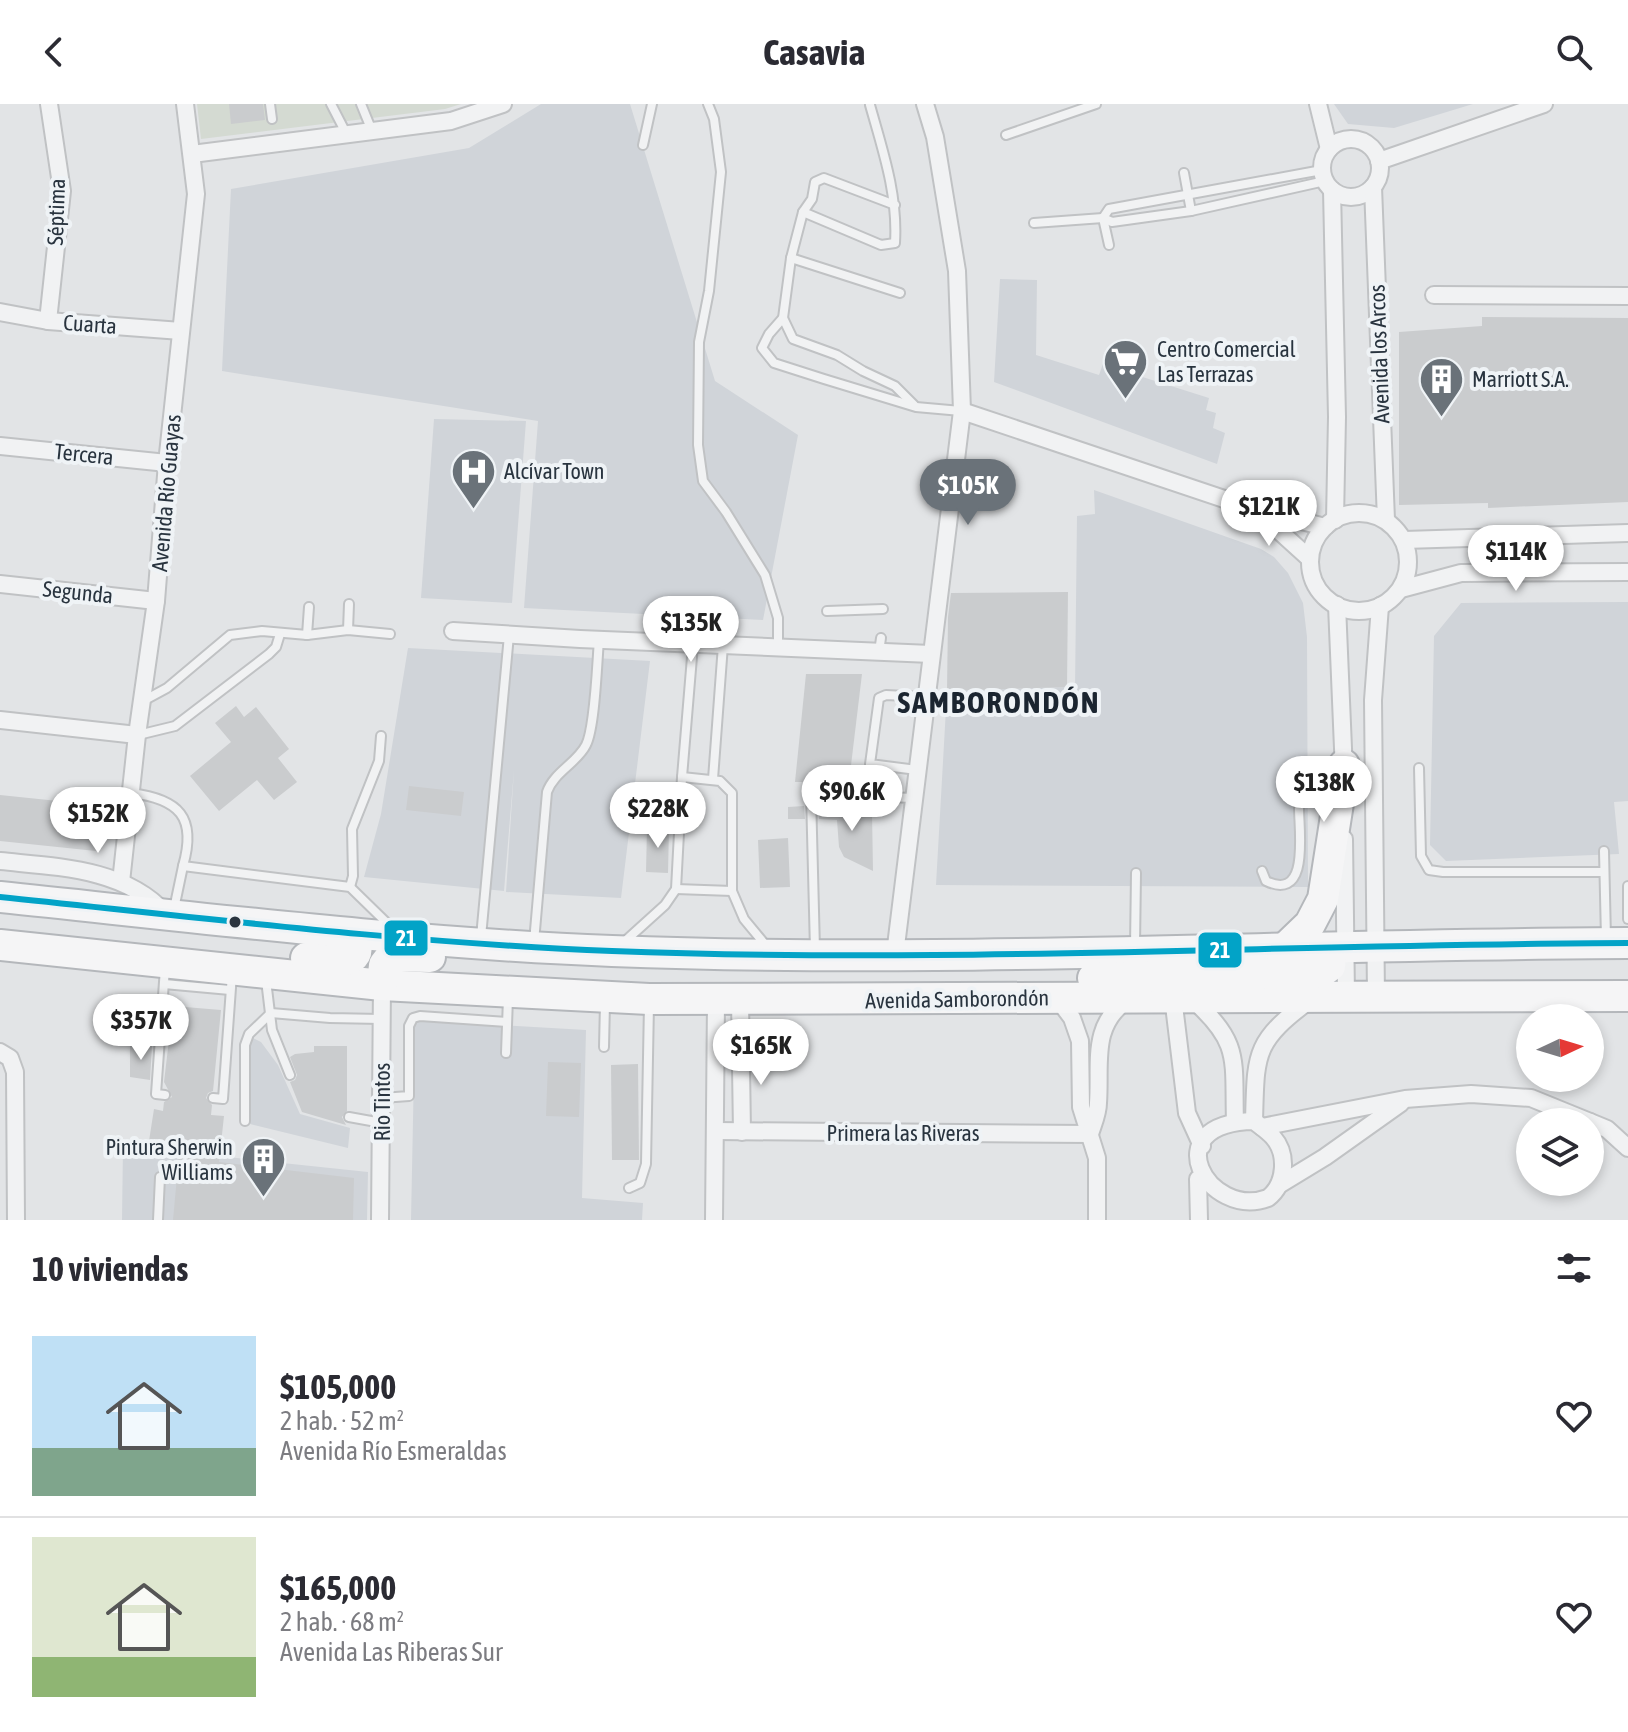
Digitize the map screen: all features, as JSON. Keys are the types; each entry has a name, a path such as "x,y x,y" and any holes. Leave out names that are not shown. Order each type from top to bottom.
{"highway":[{"path":"1285,948 1310,924 1323,899 1344,765"},
{"name":"Avenida Samborondón","path":"0,897 342,933 609,951 895,954 1617,944"},
{"path":"164,973 234,952 344,961 356,954 357,947 350,936 342,933"},
{"name":"Avenida Samborondón","path":"0,945 164,973 231,980 266,974 382,985 507,1007 605,998 896,1000 1628,996"},
{"path":"896,1000 1078,978 1322,972 1330,966 1331,957 1325,949 1346,947"},
{"path":"382,985 386,959 397,955 519,963 609,951"}],"street":[{"name":"Séptima","path":"48,321 62,191 49,104"},
{"name":"Avenida Río Guayas","path":"121,882 156,601 167,463 196,194 185,104"},
{"path":"192,154 451,121 503,104"},
{"path":"895,954 962,411 957,271 935,137 925,104"},
{"path":"1318,104 1329,149"},
{"path":"1379,161 1544,104"},
{"path":"1357,140 1375,151 1379,161 1380,170 1373,187 1364,194 1342,196 1326,180 1324,159 1337,142 1357,140"},
{"name":"Avenida los Arcos","path":"1326,180 1337,417 1330,523"},
{"name":"Avenida los Arcos","path":"1373,187 1386,520"},
{"path":"1434,295 1628,296"},
{"name":"Cuarta","path":"0,312 48,321 181,331"},
{"path":"962,411 1254,509 1330,523"},
{"name":"Tercera","path":"0,446 167,463"},
{"path":"1254,509 1309,558"},
{"path":"1360,513 1386,520 1404,540 1409,556 1401,589 1392,600 1358,612 1327,599 1313,581 1309,558 1317,536 1330,523 1360,513"},
{"path":"1404,540 1628,533"},
{"path":"1401,589 1461,573 1628,572"},
{"name":"Segunda","path":"0,584 156,601"},
{"path":"1337,605 1343,701 1346,996"},
{"path":"1376,996 1346,947 1380,606"},
{"path":"453,631 723,645 778,646 824,642 880,645 931,654"},
{"path":"1343,701 1373,700"},
{"path":"0,720 137,735"},
{"path":"0,861 74,869 121,882 150,896 170,914"},
{"name":"Rio Tintos","path":"380,1220 382,985"},
{"path":"1252,1220 1274,1191 1283,1169 1282,1153 1274,1138 1258,1124 1257,1060 1267,1036 1314,996"},
{"path":"1057,998 1072,1018 1080,1041 1081,1107 1097,1158 1097,1220"},
{"path":"1090,1134 1098,1107 1099,1045 1103,1029 1118,1006 1129,998"},
{"path":"1182,998 1212,1016 1225,1033 1233,1055 1235,1122"},
{"path":"1182,998 1187,1113 1202,1146"},
{"path":"714,1220 716,1131 728,1000"},
{"path":"728,1000 742,1132"},
{"path":"0,1052 10,1058 15,1072 8,1130 16,1220"},
{"path":"1199,1220 1198,1156 1218,1127 1235,1122 1258,1124 1405,1099 1471,1094 1531,1098 1556,1108"},
{"path":"1198,1173 1208,1194 1227,1206 1249,1207 1405,1099"},
{"path":"1604,1128 1628,1148"},
{"name":"Primera las Riveras","path":"716,1131 1090,1134"}],"lane":[{"path":"270,104 272,119"},
{"path":"331,104 347,135"},
{"path":"361,104 373,131"},
{"path":"643,145 652,104"},
{"path":"708,104 714,119 721,172 709,291 699,342 698,445 703,481 765,575 778,618 778,646"},
{"path":"1006,135 1096,104"},
{"path":"803,212 881,245 895,243 895,205 870,105"},
{"path":"1184,173 1191,211"},
{"path":"895,205 824,178 815,182 812,199 803,212 791,258 783,318 793,339 837,355 895,386 916,407"},
{"path":"1109,245 1103,218 1109,209 1226,188 1326,180"},
{"path":"1034,223 1103,218 1112,222 1191,211 1326,180"},
{"path":"1226,188 1230,203"},
{"path":"791,258 900,293"},
{"path":"783,318 762,348 774,363 916,407 962,411"},
{"path":"348,630 349,604"},
{"path":"307,635 309,607"},
{"path":"827,611 883,609"},
{"path":"142,702 167,688 230,635 262,631 307,635 348,630 390,634"},
{"path":"137,735 175,726 269,654 276,647 280,634"},
{"path":"480,942 509,635"},
{"path":"534,946 547,792 550,782 586,746 599,640"},
{"path":"609,951 665,905 676,889 693,644"},
{"path":"713,779 723,645"},
{"path":"917,770 870,764 881,695 926,697"},
{"path":"350,887 353,876 352,829 379,761 381,736"},
{"path":"1419,768 1421,856 1429,870 1604,872"},
{"path":"682,777 713,779 728,785 732,793 732,891 744,919 773,954"},
{"path":"131,793 165,800 177,807 185,821 188,833 183,866 170,914"},
{"path":"816,954 811,794 913,798"},
{"path":"1262,871 1266,881 1275,885 1294,879 1299,868 1299,808"},
{"path":"1604,851 1604,872 1617,944"},
{"path":"183,866 350,887 400,936"},
{"path":"1135,951 1136,873"},
{"path":"1628,886 1628,919"},
{"path":"676,889 732,891"},
{"path":"164,973 156,1094 165,1095"},
{"path":"266,974 272,1030 290,1075"},
{"path":"213,1098 223,1099 231,980"},
{"path":"604,1047 605,998"},
{"path":"629,1188 640,1183 646,1164 649,999"},
{"path":"382,1098 409,1096 409,1026 413,1018 507,1007 506,1053"},
{"path":"245,1121 245,1045 249,1034 271,1013 382,1019"},
{"path":"349,1117 382,1123"},
{"path":"158,1220 160,1177"}],"shaded area":[{"path":"197,104 461,104 445,109 201,139"},
{"path":"541,104 630,104 715,381 798,435 763,620 524,608 538,421 222,371 231,189 469,148"},
{"path":"1334,104 1473,104 1394,128 1348,124"},
{"path":"1000,279 1037,280 1036,355 1099,375 1105,358 1134,369 1133,374 1209,398 1206,410 1216,413 1213,428 1225,433 1217,464 994,382"},
{"name":"Alcívar Town","path":"434,419 526,421 512,603 421,598"},
{"path":"1094,490 1261,549 1274,557 1288,573 1303,603 1307,637 1308,887 936,885 947,691 1067,687 1075,690 1077,516 1095,514"},
{"path":"1628,602 1628,801 1614,802 1619,854 1446,861 1430,845 1434,636 1461,603"},
{"path":"408,648 650,661 621,898 506,892 514,770 504,891 364,877 381,814"},
{"path":"415,1020 586,1030 582,1198 643,1203 642,1220 411,1220"},
{"path":"251,1037 261,1042 278,1065 300,1114 350,1128 348,1148 250,1124"},
{"name":"Pintura Sherwin Williams","path":"123,1146 368,1172 367,1220 122,1220"}],"building":[{"path":"229,104 263,104 265,120 231,124"},
{"path":"1482,317 1628,318 1628,502 1488,508 1488,503 1399,505 1399,332 1482,326"},
{"path":"1068,592 1067,687 947,691 951,593"},
{"path":"806,674 862,674 849,782 795,782"},
{"path":"236,706 244,717 256,707 289,749 278,758 297,782 274,800 257,780 219,811 190,776 231,742 215,723"},
{"path":"409,786 464,792 461,816 406,810"},
{"path":"0,795 106,806 102,848 96,851 0,841"},
{"path":"804,806 805,819 788,819 788,807"},
{"path":"818,806 855,806 856,813 872,812 873,871 844,857 839,847 837,820 819,819"},
{"path":"647,828 669,829 668,873 646,872"},
{"path":"788,838 790,887 760,888 758,840"},
{"path":"173,1006 221,1010 213,1091 206,1098 212,1105 211,1115 224,1116 219,1162 354,1178 353,1220 173,1220 180,1144 149,1141 154,1109 163,1111 164,1102 172,1097 164,1082"},
{"path":"130,1046 152,1046 150,1080 130,1077"},
{"path":"314,1046 347,1046 347,1111 342,1117 346,1125 302,1112 290,1082 297,1075 290,1057 314,1052"},
{"path":"548,1062 581,1063 579,1117 546,1116"},
{"path":"638,1064 639,1160 612,1160 611,1065"}],"transit line":[{"name":"21","path":"0,897 382,936 612,951 866,955 1628,943"}],"place":[{"name":"Centro Comercial Las Terrazas","path":"1126,401"},
{"name":"Marriott S.A.","path":"1441,418"},
{"name":"Alcívar Town","path":"473,510"},
{"name":"Pintura Sherwin Williams","path":"264,1199"}],"district":[{"name":"SAMBORONDÓN","path":"999,702"}]}
